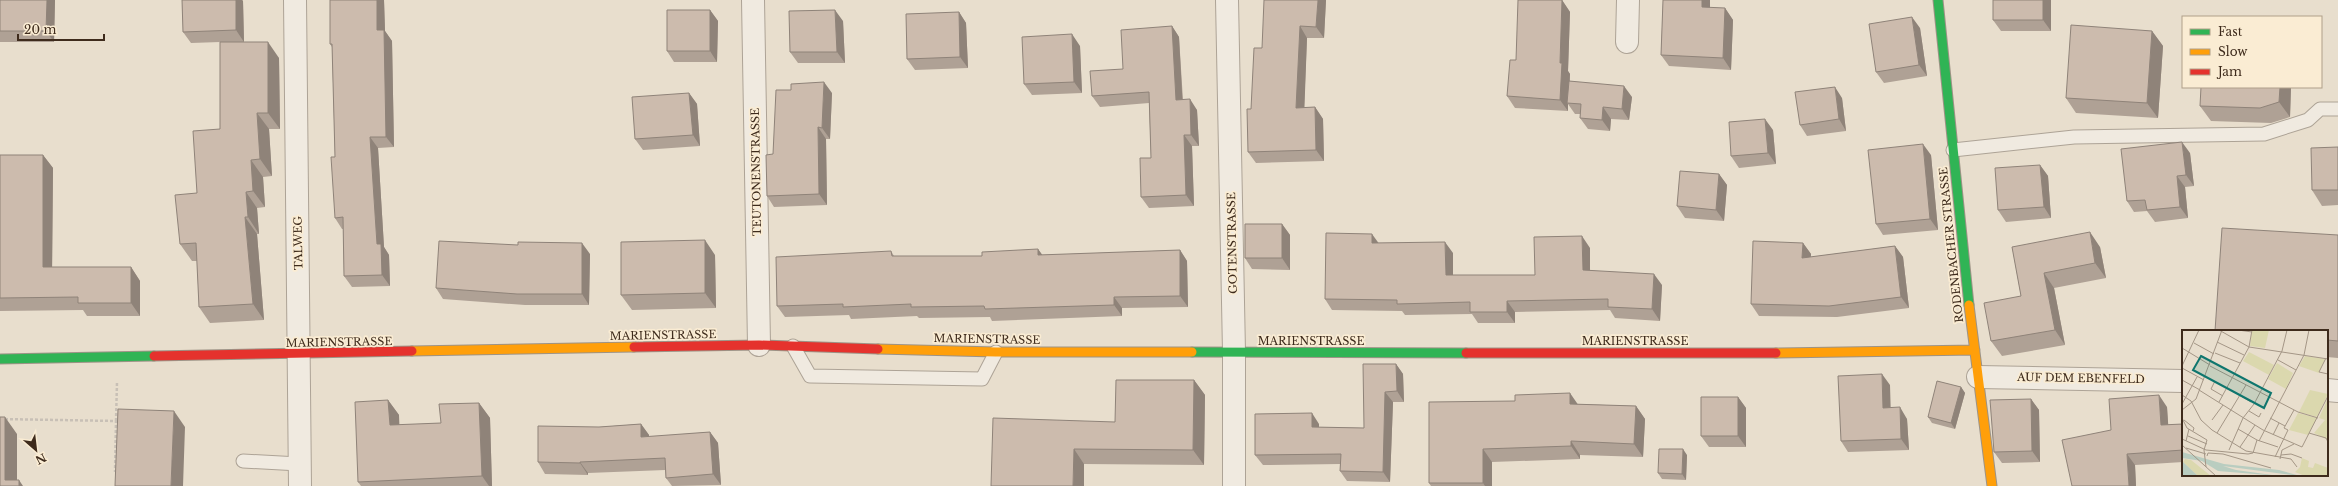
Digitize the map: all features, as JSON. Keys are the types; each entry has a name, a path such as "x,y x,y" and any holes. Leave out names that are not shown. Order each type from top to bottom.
{"street":[{"name":"TALWEG","path":"295,0 300,486"},
{"name":"TEUTONENSTRASSE","path":"753,0 759,345"},
{"name":"GOTENSTRASSE","path":"1227,0 1234,352 1234,486"},
{"path":"1627,42 1628,0"},
{"name":"RODENBACHER STRASSE","path":"1938,0 1975,350 1992,486"},
{"name":"MARIENSTRASSE","path":"0,360 759,345 996,352 1814,353 1975,350"},
{"name":"AUF DEM EBENFELD","path":"1978,377 2182,381"},
{"path":"2328,390 2338,391"}],"lane":[{"path":"1953,150 2074,137 2264,134 2308,120 2320,109 2338,109"},
{"path":"793,346 810,376 982,379 996,352"},
{"path":"243,461 299,464"}],"path":[{"path":"115,479 118,358"},
{"path":"0,420 116,421"}],"building":[{"path":"0,0 47,0 46,31 0,31"},
{"path":"182,0 236,0 236,30 183,32"},
{"path":"330,0 377,0 377,30 384,30 386,137 370,137 377,244 381,244 382,275 344,276 343,217 335,218 331,157 335,157 332,44 330,44"},
{"path":"1264,0 1318,0 1316,27 1300,26 1296,108 1315,107 1316,150 1248,152 1247,109 1251,109 1254,48 1262,48"},
{"path":"1518,0 1562,0 1560,63 1562,63 1560,100 1507,96 1510,60 1516,60"},
{"path":"1663,0 1702,0 1702,7 1725,8 1723,58 1661,55"},
{"path":"1993,0 2043,0 2043,20 1993,20"},
{"path":"667,10 710,10 710,51 667,51"},
{"path":"835,10 837,52 790,52 789,11"},
{"path":"959,12 960,57 907,59 906,14"},
{"path":"1912,17 1919,65 1876,72 1869,24"},
{"path":"2071,25 2152,31 2147,103 2066,98"},
{"path":"1172,26 1176,100 1190,99 1191,135 1184,135 1186,195 1141,197 1140,158 1151,158 1149,92 1092,96 1090,71 1123,69 1121,30"},
{"path":"1072,34 1074,82 1024,84 1022,37"},
{"path":"220,42 268,42 268,113 257,113 260,159 251,160 253,191 246,192 248,217 245,217 253,304 199,307 196,243 180,244 175,195 197,193 193,131 220,129"},
{"path":"1569,81 1624,86 1622,109 1603,107 1602,120 1580,118 1581,104 1567,103"},
{"path":"824,82 822,128 818,127 819,194 767,196 766,155 773,154 776,90 791,90 791,84"},
{"path":"1835,87 1839,119 1800,125 1795,92"},
{"path":"2201,88 2280,88 2279,102 2260,108 2200,106"},
{"path":"689,93 693,135 635,139 632,97"},
{"path":"1765,119 1768,153 1731,156 1729,122"},
{"path":"2182,142 2186,175 2177,176 2180,207 2147,210 2145,200 2127,201 2121,149"},
{"path":"1923,144 1930,219 1876,224 1868,150"},
{"path":"2338,147 2338,190 2312,190 2311,148"},
{"path":"0,155 43,155 43,267 131,267 131,303 78,303 78,297 0,298"},
{"path":"2040,165 2044,207 1998,210 1995,168"},
{"path":"1680,171 1719,174 1716,210 1677,206"},
{"path":"1245,224 1282,224 1282,258 1245,258"},
{"path":"2222,228 2338,235 2338,341 2328,340 2328,330 2215,330"},
{"path":"2090,232 2095,263 2044,273 2055,330 1991,341 1984,303 2021,296 2012,247"},
{"path":"1326,233 1372,234 1372,243 1445,242 1446,275 1535,275 1534,237 1582,236 1583,270 1654,274 1652,309 1608,307 1608,299 1507,301 1507,312 1470,312 1470,302 1397,304 1397,300 1325,299"},
{"path":"705,240 705,293 621,295 621,242"},
{"path":"439,241 518,245 518,242 582,243 582,294 517,294 436,288"},
{"path":"1753,241 1803,243 1802,258 1895,246 1901,297 1829,306 1751,304"},
{"path":"1038,249 1038,255 1180,250 1180,296 1114,297 1114,305 985,309 984,306 911,307 911,304 843,307 843,304 777,306 776,257 891,251 892,256 982,256 982,252"},
{"path":"1363,364 1396,364 1397,391 1385,392 1383,472 1340,471 1341,454 1255,455 1255,414 1312,413 1312,427 1364,428"},
{"path":"1882,374 1883,408 1900,407 1901,439 1841,441 1838,376"},
{"path":"1116,380 1194,380 1193,450 1074,449 1073,486 991,486 993,418 1115,422"},
{"path":"1937,381 1961,387 1951,423 1928,417"},
{"path":"1570,393 1570,404 1636,406 1634,444 1571,441 1571,446 1483,449 1483,483 1429,483 1429,402 1515,401 1515,395"},
{"path":"2159,395 2161,425 2182,424 2182,450 2127,454 2129,486 2072,486 2062,440 2111,430 2109,399"},
{"path":"1701,397 1738,397 1738,436 1701,436"},
{"path":"2031,399 2032,451 1994,452 1990,400"},
{"path":"388,400 390,425 441,423 439,404 479,403 482,476 358,482 355,402"},
{"path":"118,409 174,411 171,486 115,486"},
{"path":"0,417 5,417 5,480 19,480 19,486 0,486"},
{"path":"641,424 641,437 710,432 713,474 666,478 665,458 580,463 538,462 538,426 599,427"},
{"path":"1659,449 1683,449 1682,474 1658,473"}],"traffic: fast":[{"path":"1938,0 1969,305"},
{"path":"1192,352 1466,353"},
{"path":"0,359 154,356"}],"traffic: slow":[{"path":"1969,305 1992,486"},
{"path":"412,351 634,347"},
{"path":"878,349 996,352 1192,352"},
{"path":"1776,353 1975,350"}],"traffic: jam":[{"path":"634,347 759,345 878,349"},
{"path":"154,356 412,351"},
{"path":"1466,353 1776,353"}]}
